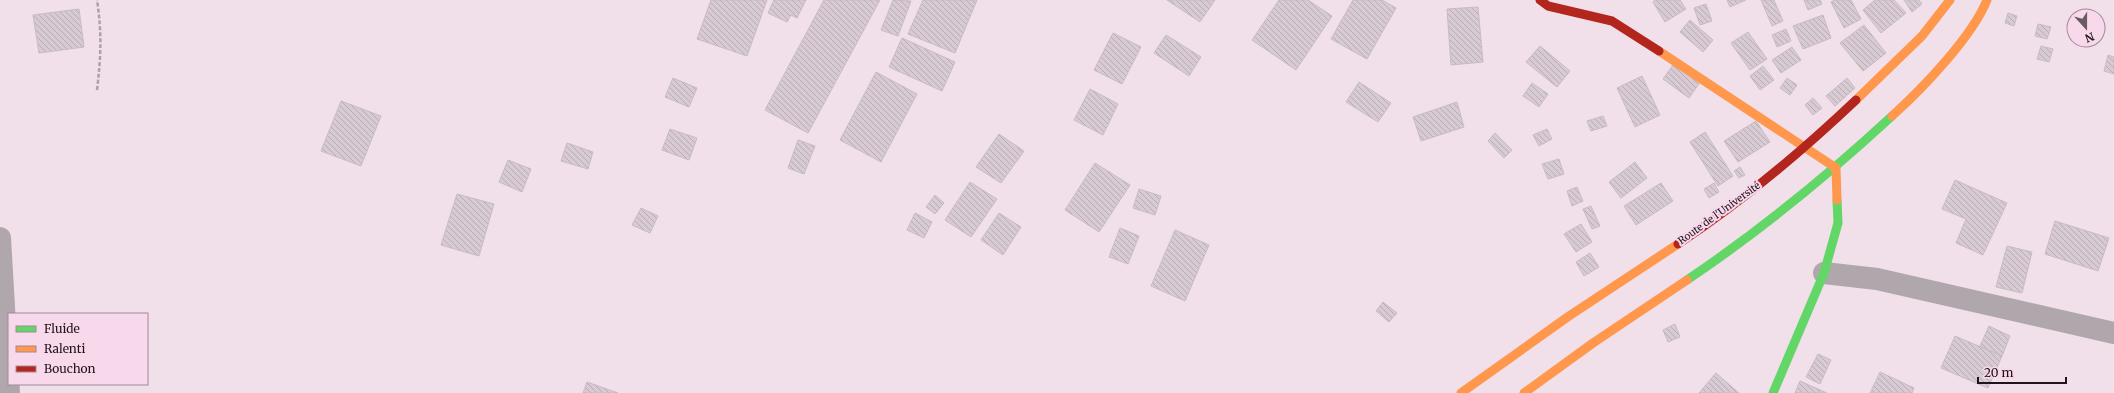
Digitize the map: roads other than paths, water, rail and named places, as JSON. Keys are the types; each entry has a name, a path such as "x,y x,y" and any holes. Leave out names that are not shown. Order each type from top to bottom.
{"main road":[{"path":"1540,0 1548,6 1612,21 1836,168"},
{"name":"Route de l'Université","path":"1461,393 1572,319 1714,220 1805,148 1922,36 1950,0"},
{"path":"1524,393 1591,340 1742,243 1836,168 1908,102 1949,57 1982,10 1987,0"},
{"path":"1773,393 1824,273 1838,223 1836,168"}],"street":[{"path":"0,238 8,376"},
{"path":"1824,273 1877,279 2114,333"}]}
